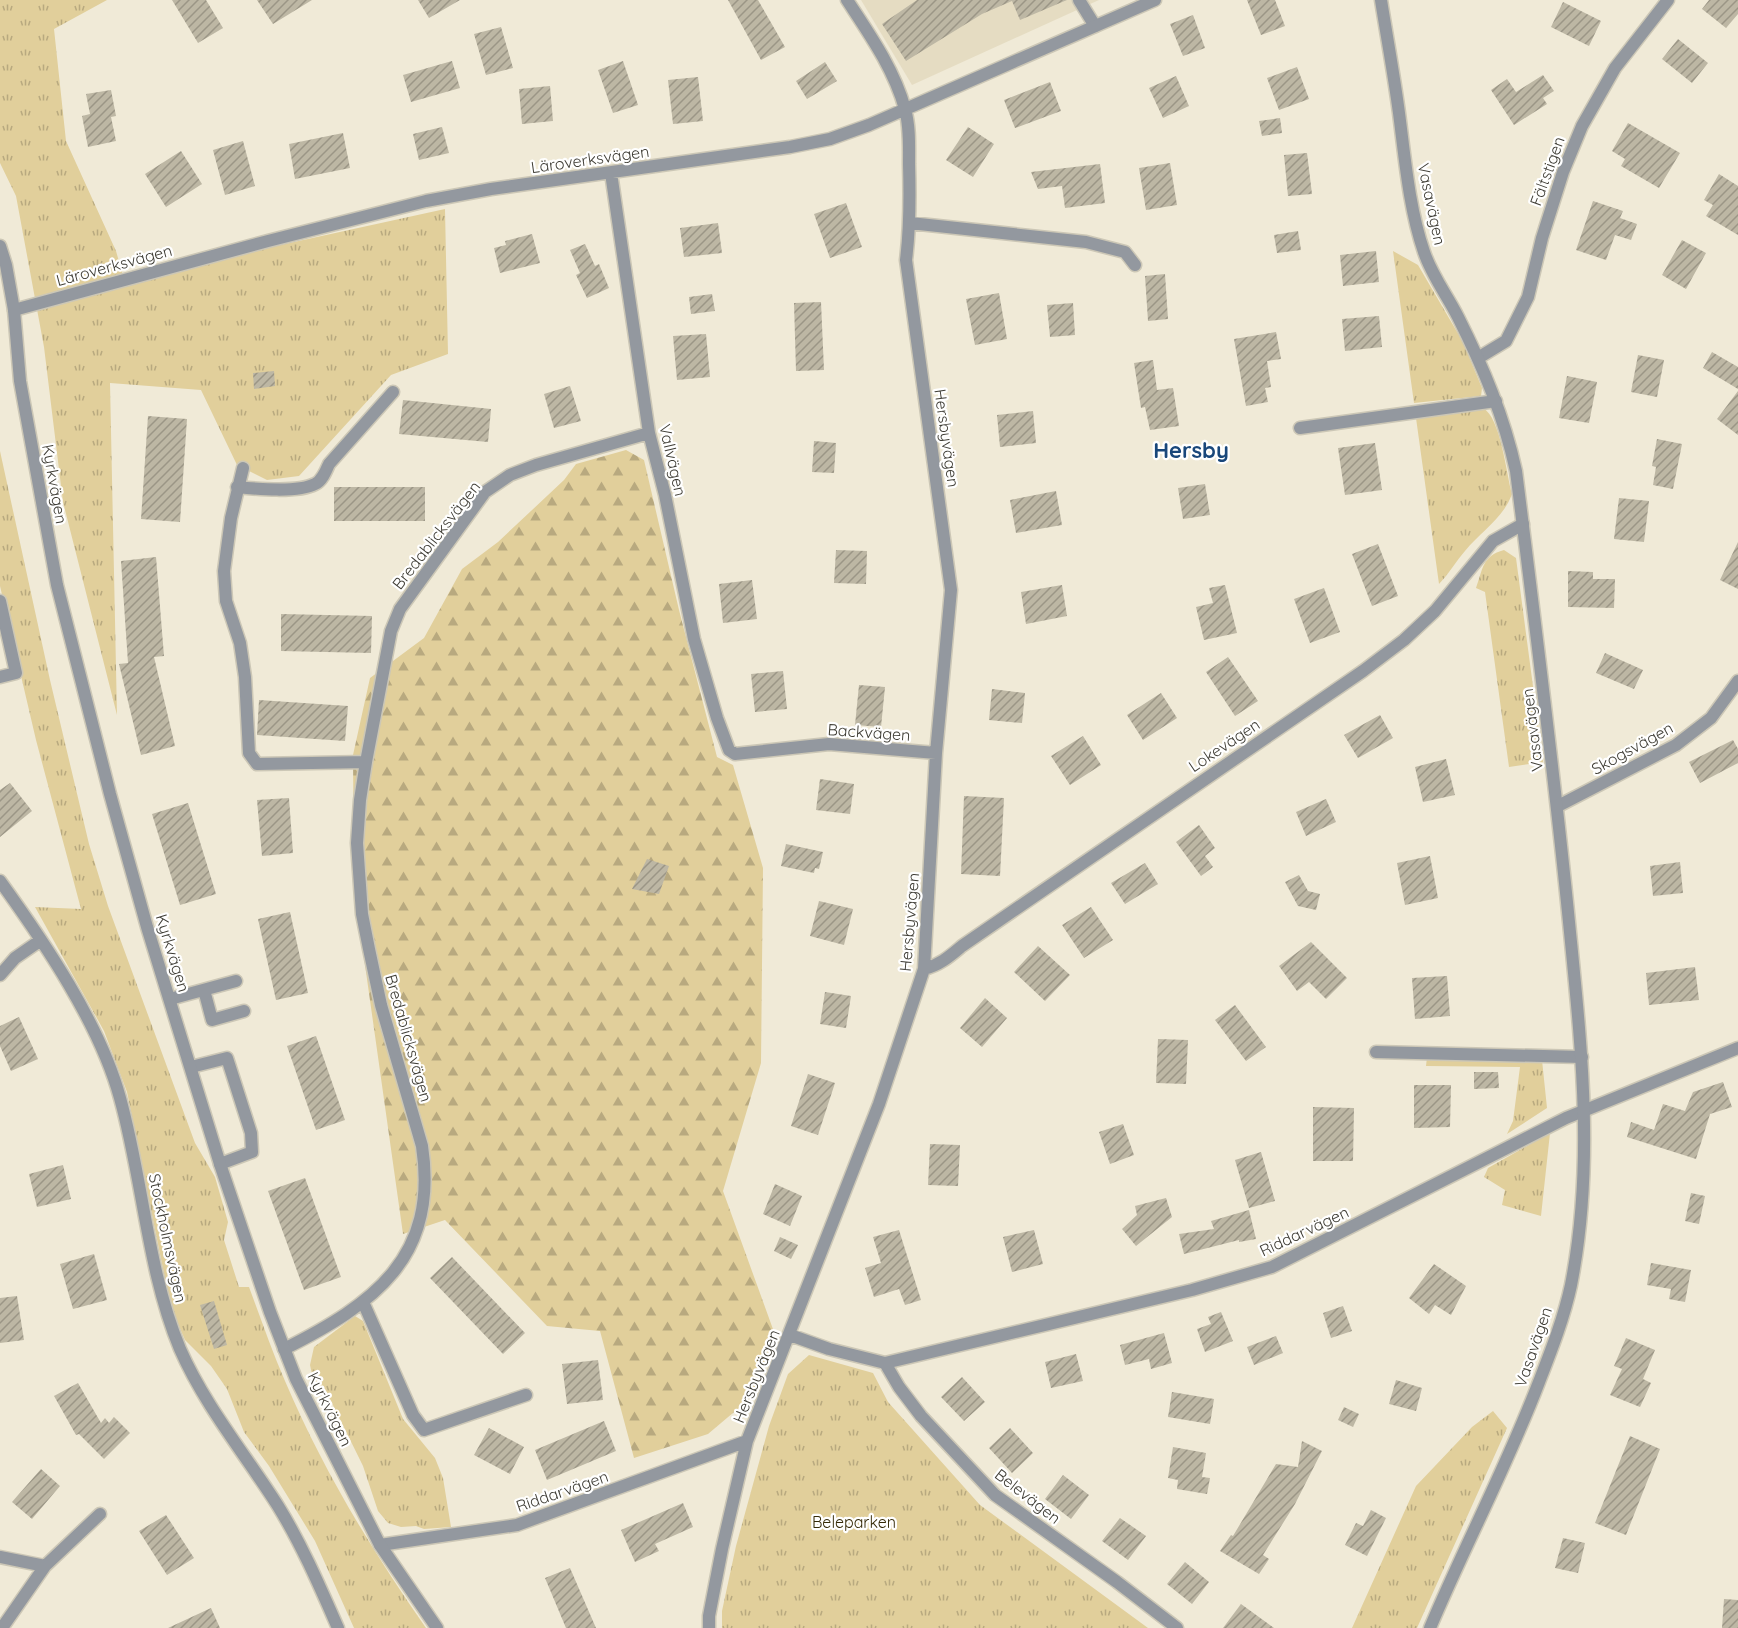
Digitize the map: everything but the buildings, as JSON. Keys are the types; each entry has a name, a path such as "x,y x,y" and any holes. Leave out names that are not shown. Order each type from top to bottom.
{"street":[{"name":"Hersbyvägen","path":"709,1628 709,1616 722,1549 747,1441 879,1104 924,969 936,753 951,590 906,260 910,223 908,129 905,110 894,80 878,48 847,0"},
{"path":"1079,0 1095,26"},
{"name":"Läroverksvägen","path":"14,310 426,201 491,189 790,147 830,139 905,110 1155,0"},
{"name":"Vasavägen","path":"1381,0 1399,110 1406,170 1419,236 1434,276 1478,358 1496,401 1516,471 1558,806 1585,1109 1584,1181 1579,1232 1570,1287 1555,1340 1514,1444 1430,1628"},
{"name":"Fältstigen","path":"1478,358 1506,341 1528,297 1542,238 1563,172 1582,126 1615,68 1668,0"},
{"name":"Vallvägen","path":"611,173 649,433 665,495 694,639 717,718 729,750"},
{"path":"910,223 1086,242 1125,252 1135,265"},
{"name":"Kyrkvägen","path":"0,246 6,265 14,310 24,404 57,585 110,794 147,927 220,1164 284,1349 312,1411 380,1545 436,1628"},
{"path":"237,488 291,489 316,484 323,477 329,464 393,392"},
{"path":"1299,428 1496,401"},
{"name":"Bredablicksvägen","path":"284,1349 319,1332 363,1302 389,1279 420,1223 426,1195 422,1146 381,1005 362,914 357,843 366,762 391,631 400,609 485,492 510,475 536,465 649,433"},
{"path":"243,468 231,518 225,571 226,601 240,643 245,677 249,753 257,764 366,762"},
{"name":"Lokevägen","path":"924,969 936,966 945,960 971,939 1363,671 1404,640 1435,611 1493,541 1523,524"},
{"path":"0,601 16,673 0,677"},
{"name":"Skogsvägen","path":"1558,806 1676,745 1711,718 1738,681"},
{"name":"Backvägen","path":"729,750 735,754 829,744 936,753"},
{"name":"Stockholmsvägen","path":"0,881 41,940 97,1037 120,1096 164,1305 181,1349 201,1391 278,1506 303,1549 338,1628"},
{"path":"0,975 15,958 41,940"},
{"path":"170,999 236,981"},
{"path":"204,990 212,1020 244,1011"},
{"name":"Riddarvägen","path":"790,1335 829,1349 885,1363 1192,1290 1272,1267 1585,1109 1738,1048"},
{"path":"1376,1052 1582,1057"},
{"path":"190,1066 227,1058 245,1114 252,1152 220,1164"},
{"path":"363,1302 413,1415 424,1430 525,1395"},
{"name":"Belevägen","path":"885,1363 899,1387 921,1416 995,1495 1177,1628"},
{"name":"Riddarvägen","path":"380,1545 517,1525 747,1441"},
{"path":"2,1628 45,1566 100,1514"},
{"path":"0,1557 45,1566"}],"shaded area":[{"path":"861,0 1099,0 912,85"}],"green space":[{"path":"0,0 107,0 54,29 66,141 116,251 124,279 445,209 448,354 391,375 299,476 267,480 237,465 201,390 110,383 117,715 63,502 44,347 16,196 0,163"},
{"path":"1393,251 1418,265 1463,342 1482,388 1481,396 1414,403"},
{"path":"1483,408 1489,414 1499,434 1512,494 1503,511 1471,544 1439,584 1416,418"},
{"path":"626,450 644,460 679,610 717,757 733,765 763,868 761,1063 723,1191 774,1332 753,1396 708,1434 634,1458 600,1331 547,1326 445,1220 403,1234 354,887 353,755 370,678 424,638 462,569 498,542 564,480 576,464"},
{"path":"0,451 50,680 89,844 108,906 195,1143 215,1177 228,1222 224,1240 239,1287 249,1287 299,1413 349,1508 386,1569 426,1628 354,1628 315,1541 269,1466 244,1432 227,1389 211,1366 185,1340 171,1308 127,1092 104,1031 35,907 81,909 36,740 0,586"},
{"path":"1504,550 1516,558 1543,762 1509,767 1485,592 1476,588 1484,564 1491,556"},
{"path":"1427,1057 1542,1060 1547,1108 1507,1134 1513,1121 1520,1067 1426,1066"},
{"path":"1550,1133 1541,1216 1502,1205 1505,1190 1484,1177 1488,1168"},
{"path":"355,1316 363,1321 403,1419 435,1458 443,1478 451,1527 424,1529 416,1526 401,1527 388,1523 378,1511 363,1466 330,1399 313,1379 310,1365 314,1347"},
{"name":"Beleparken","path":"809,1355 873,1373 888,1402 980,1505 1148,1628 722,1628 722,1611 736,1546 769,1426 788,1374"},
{"path":"1493,1411 1507,1428 1417,1628 1352,1628 1416,1486 1472,1427"}],"district":[{"name":"Hersby","path":"1191,450"}]}
